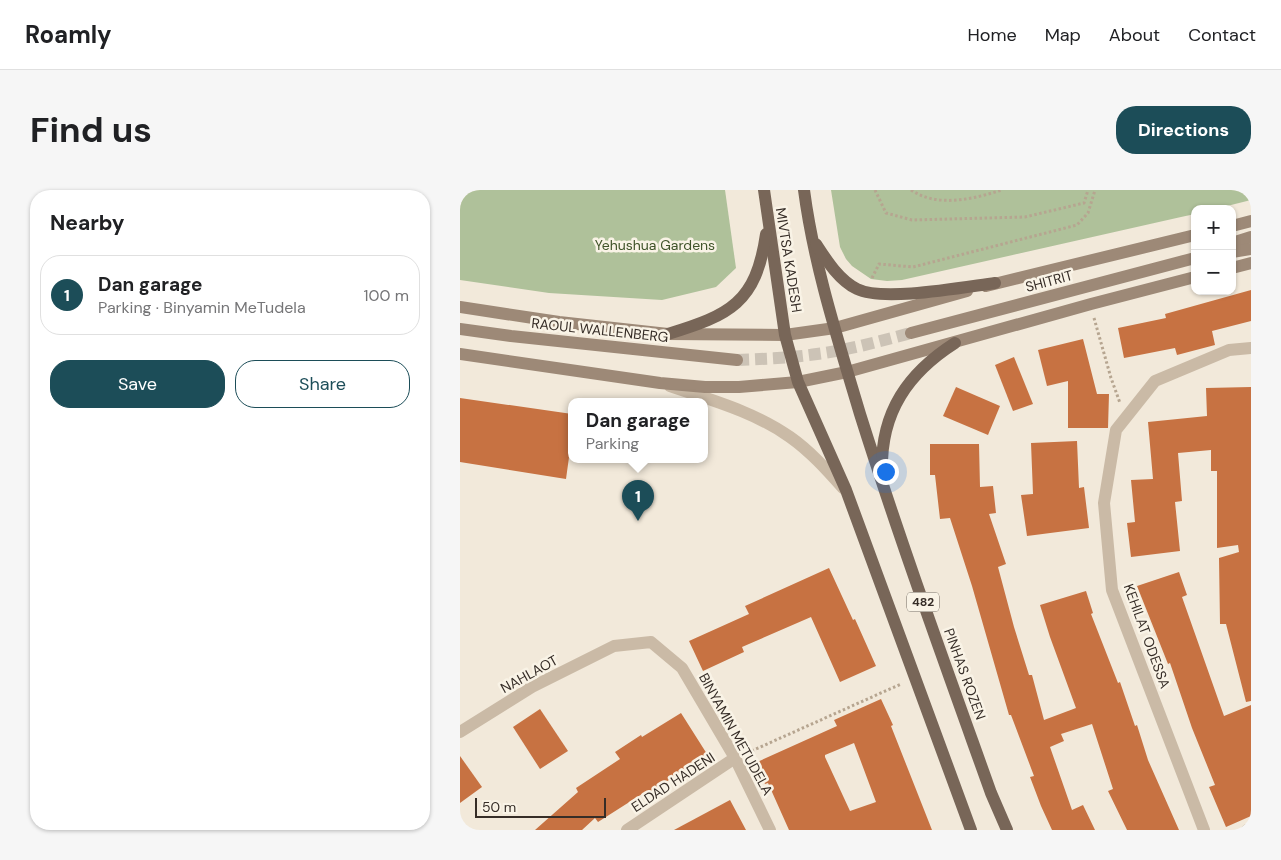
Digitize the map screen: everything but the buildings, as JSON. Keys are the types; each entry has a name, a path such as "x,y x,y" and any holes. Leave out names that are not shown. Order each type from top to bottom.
{"main road":[{"name":"MIVTSA KADESH","path":"764,190 785,335"},
{"name":"MIVTSA KADESH","path":"804,190 812,238 835,328"},
{"path":"668,334 715,318 726,312 740,300 752,284 757,270 764,248 767,221"},
{"path":"812,238 834,271 858,289 874,293 906,294 995,283"},
{"name":"PINHAS ROZEN","path":"835,328 893,520 1007,830"},
{"name":"482","path":"785,335 798,382 846,490 971,830"},
{"path":"882,484 884,434 897,401 921,368 954,343"}],"street":[{"path":"1236,225 1251,222"},
{"path":"460,307 559,322 668,334 785,335 835,328 995,283 1191,236"},
{"path":"1236,242 1251,237"},
{"path":"1236,251 1251,249"},
{"name":"SHITRIT","path":"911,333 1191,259"},
{"path":"1236,267 1251,263"},
{"path":"460,354 660,383 705,387 739,387 798,382 847,372 1091,304 1191,279"},
{"name":"RAOUL WALLENBERG","path":"460,329 737,360"},
{"name":"KEHILAT ODESSA","path":"1204,830 1112,590 1104,504 1116,430 1155,380 1229,350 1251,348"},
{"path":"660,383 705,398"},
{"path":"708,399 770,425 791,437 846,490"},
{"name":"BINYAMIN METUDELA","path":"614,646 651,642 682,668 736,758 770,830"},
{"name":"NAHLAOT","path":"460,732 532,687 614,646"},
{"name":"ELDAD HADENI","path":"627,830 736,758"},
{"path":"1247,830 1251,828"}],"path":[{"path":"875,190 886,213 912,220 1025,217 1084,203 1088,190"},
{"path":"911,190 927,197 952,200 971,199 1002,190"},
{"path":"871,280 879,264 913,267 1077,225 1088,213 1095,190"},
{"path":"1091,304 1111,378 1125,417"},
{"path":"736,758 901,684"}],"green space":[{"name":"Yehushua Gardens","path":"460,190 725,190 736,268 716,287 662,300 549,293 460,280"},
{"path":"831,190 1251,190 1251,200 1231,205 1191,205 1191,215 902,280 871,279 852,266 840,247"}],"tunnel":[{"path":"737,360 829,352 911,333"}],"place":[{"name":"Dan garage","path":"638,521"}]}
